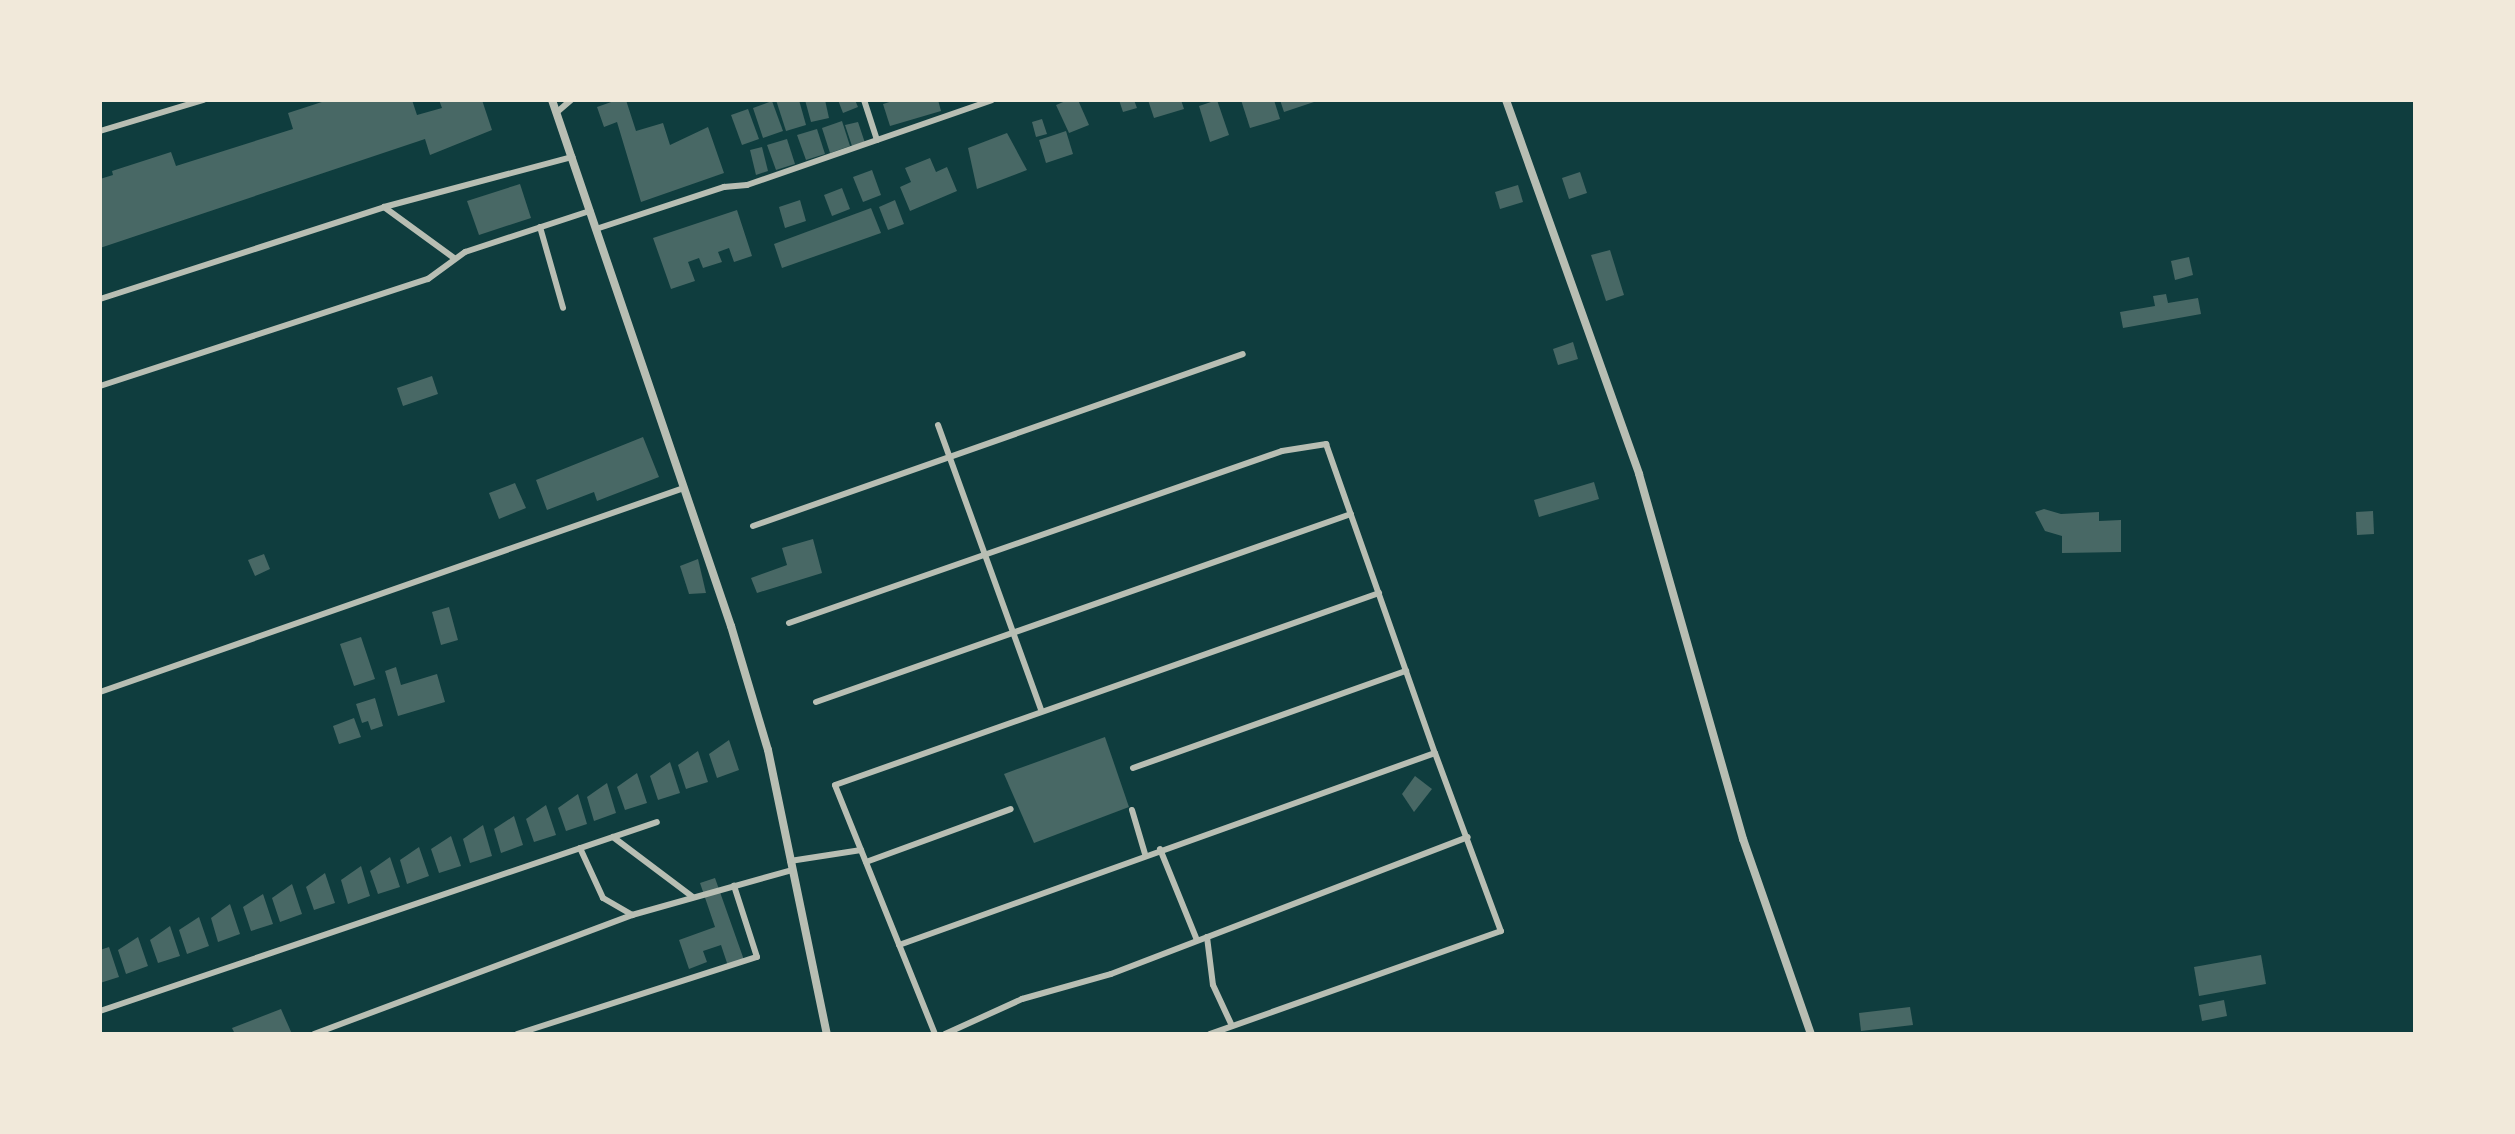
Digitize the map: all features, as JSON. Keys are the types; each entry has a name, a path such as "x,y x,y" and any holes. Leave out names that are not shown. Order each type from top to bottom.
{"street":[{"path":"552,100 768,750 827,1034"},
{"path":"1506,100 1639,474 1743,839 1811,1034"}],"lane":[{"path":"100,131 203,100"},
{"path":"556,113 571,100"},
{"path":"864,100 877,140"},
{"path":"596,229 877,140 992,100"},
{"path":"100,299 384,207 572,157"},
{"path":"384,207 454,258"},
{"path":"100,386 428,279 454,258 590,211"},
{"path":"540,227 563,308"},
{"path":"753,526 1243,354"},
{"path":"938,425 1041,709"},
{"path":"789,623 1282,451 1326,444 1501,931 1210,1034"},
{"path":"100,692 681,489"},
{"path":"816,702 1351,514"},
{"path":"935,1034 835,785 1041,709 1379,593"},
{"path":"1133,768 1406,671"},
{"path":"899,945 1145,854 1435,753"},
{"path":"866,862 1011,809"},
{"path":"1132,810 1145,854"},
{"path":"100,1011 657,822"},
{"path":"613,837 693,897"},
{"path":"945,1034 1022,999 1111,974 1468,837"},
{"path":"580,848 603,898 632,915"},
{"path":"1160,849 1197,940"},
{"path":"314,1034 632,915 734,886 791,865 861,850"},
{"path":"517,1034 698,971 729,968 757,957 734,886"},
{"path":"1207,937 1213,985 1232,1026"}],"building":[{"path":"328,100 412,100 417,115 442,108 439,100 482,100 492,130 430,155 425,139 100,248 100,179 113,175 112,171 171,152 176,166 293,129 288,113"},
{"path":"626,100 636,131 663,123 670,145 708,127 724,173 641,202 617,122 604,127 597,107"},
{"path":"776,100 799,100 806,125 786,131"},
{"path":"805,100 825,100 829,118 811,122"},
{"path":"838,100 855,100 858,107 843,113"},
{"path":"896,100 938,100 941,111 890,126 883,104"},
{"path":"1078,100 1089,125 1069,133 1056,105"},
{"path":"1119,100 1134,100 1137,108 1123,112"},
{"path":"1148,100 1181,100 1184,109 1154,118"},
{"path":"1217,100 1229,135 1210,142 1199,106"},
{"path":"1241,100 1274,100 1280,119 1250,128"},
{"path":"1280,100 1313,100 1314,102 1284,112"},
{"path":"772,101 783,131 763,138 753,108"},
{"path":"748,109 759,139 742,145 731,115"},
{"path":"1042,119 1047,134 1036,137 1032,122"},
{"path":"842,121 850,146 830,153 822,128"},
{"path":"858,122 865,143 852,146 845,125"},
{"path":"817,129 825,154 806,160 797,135"},
{"path":"1066,131 1073,154 1046,163 1039,140"},
{"path":"1007,133 1027,170 977,189 968,148"},
{"path":"787,139 795,164 776,170 767,145"},
{"path":"762,147 768,171 756,175 750,150"},
{"path":"930,158 936,172 947,167 957,191 910,211 900,187 911,182 905,168"},
{"path":"872,170 881,195 863,202 853,177"},
{"path":"1580,172 1587,193 1569,199 1562,178"},
{"path":"520,184 531,218 479,235 467,201"},
{"path":"1518,185 1523,202 1500,209 1495,192"},
{"path":"842,188 850,209 832,216 824,195"},
{"path":"800,200 806,221 785,228 779,207"},
{"path":"895,200 904,224 888,230 879,207"},
{"path":"871,208 881,233 782,268 774,244"},
{"path":"737,210 752,256 734,262 729,248 718,252 722,262 703,268 699,258 688,262 695,281 671,289 653,238"},
{"path":"1610,250 1624,295 1606,301 1591,255"},
{"path":"2189,257 2193,275 2175,280 2171,261"},
{"path":"2166,294 2168,303 2198,298 2201,314 2123,328 2120,312 2155,306 2153,296"},
{"path":"1573,342 1578,359 1558,365 1553,349"},
{"path":"432,376 438,394 403,406 397,388"},
{"path":"643,437 659,477 597,501 594,492 547,510 536,480"},
{"path":"1594,482 1599,499 1539,517 1534,500"},
{"path":"515,483 526,508 499,519 489,493"},
{"path":"2044,509 2061,514 2099,512 2099,521 2121,520 2121,552 2062,553 2062,536 2045,531 2035,512"},
{"path":"2373,511 2374,534 2357,535 2356,512"},
{"path":"813,539 822,573 757,593 751,578 787,565 782,548"},
{"path":"264,554 270,569 255,576 248,560"},
{"path":"698,559 706,593 689,594 680,566"},
{"path":"449,607 458,640 441,645 432,612"},
{"path":"361,637 375,679 354,686 340,644"},
{"path":"396,667 401,685 437,674 445,702 398,716 385,671"},
{"path":"375,698 383,726 371,730 368,721 362,723 356,704"},
{"path":"354,718 361,737 339,744 333,726"},
{"path":"1105,737 1129,807 1034,843 1004,774"},
{"path":"729,740 739,770 717,778 709,754"},
{"path":"698,751 708,782 686,789 678,765"},
{"path":"670,762 680,793 658,800 650,776"},
{"path":"637,773 647,803 625,810 617,787"},
{"path":"1415,776 1432,789 1414,812 1402,794"},
{"path":"607,783 616,813 594,821 587,797"},
{"path":"578,794 587,824 566,831 558,808"},
{"path":"546,805 556,835 534,842 526,819"},
{"path":"514,816 523,845 501,853 494,829"},
{"path":"483,825 492,856 470,863 463,839"},
{"path":"451,836 461,866 439,873 431,849"},
{"path":"419,847 429,876 407,884 400,860"},
{"path":"390,857 400,887 378,894 370,871"},
{"path":"361,866 370,896 348,904 341,880"},
{"path":"325,873 335,903 314,910 306,887"},
{"path":"715,878 744,960 728,966 721,945 703,951 707,962 689,969 679,940 715,927 700,883"},
{"path":"292,884 302,914 280,922 272,898"},
{"path":"263,894 273,924 251,931 243,907"},
{"path":"230,904 240,934 218,942 211,918"},
{"path":"199,917 209,946 187,954 179,930"},
{"path":"170,926 180,956 158,963 150,940"},
{"path":"138,937 148,966 126,974 118,950"},
{"path":"109,947 119,977 100,983 100,950"},
{"path":"2261,955 2266,984 2199,996 2194,967"},
{"path":"2224,1000 2227,1016 2202,1021 2199,1005"},
{"path":"1910,1007 1913,1025 1861,1031 1859,1013"},
{"path":"281,1009 292,1034 235,1034 232,1028"}]}
